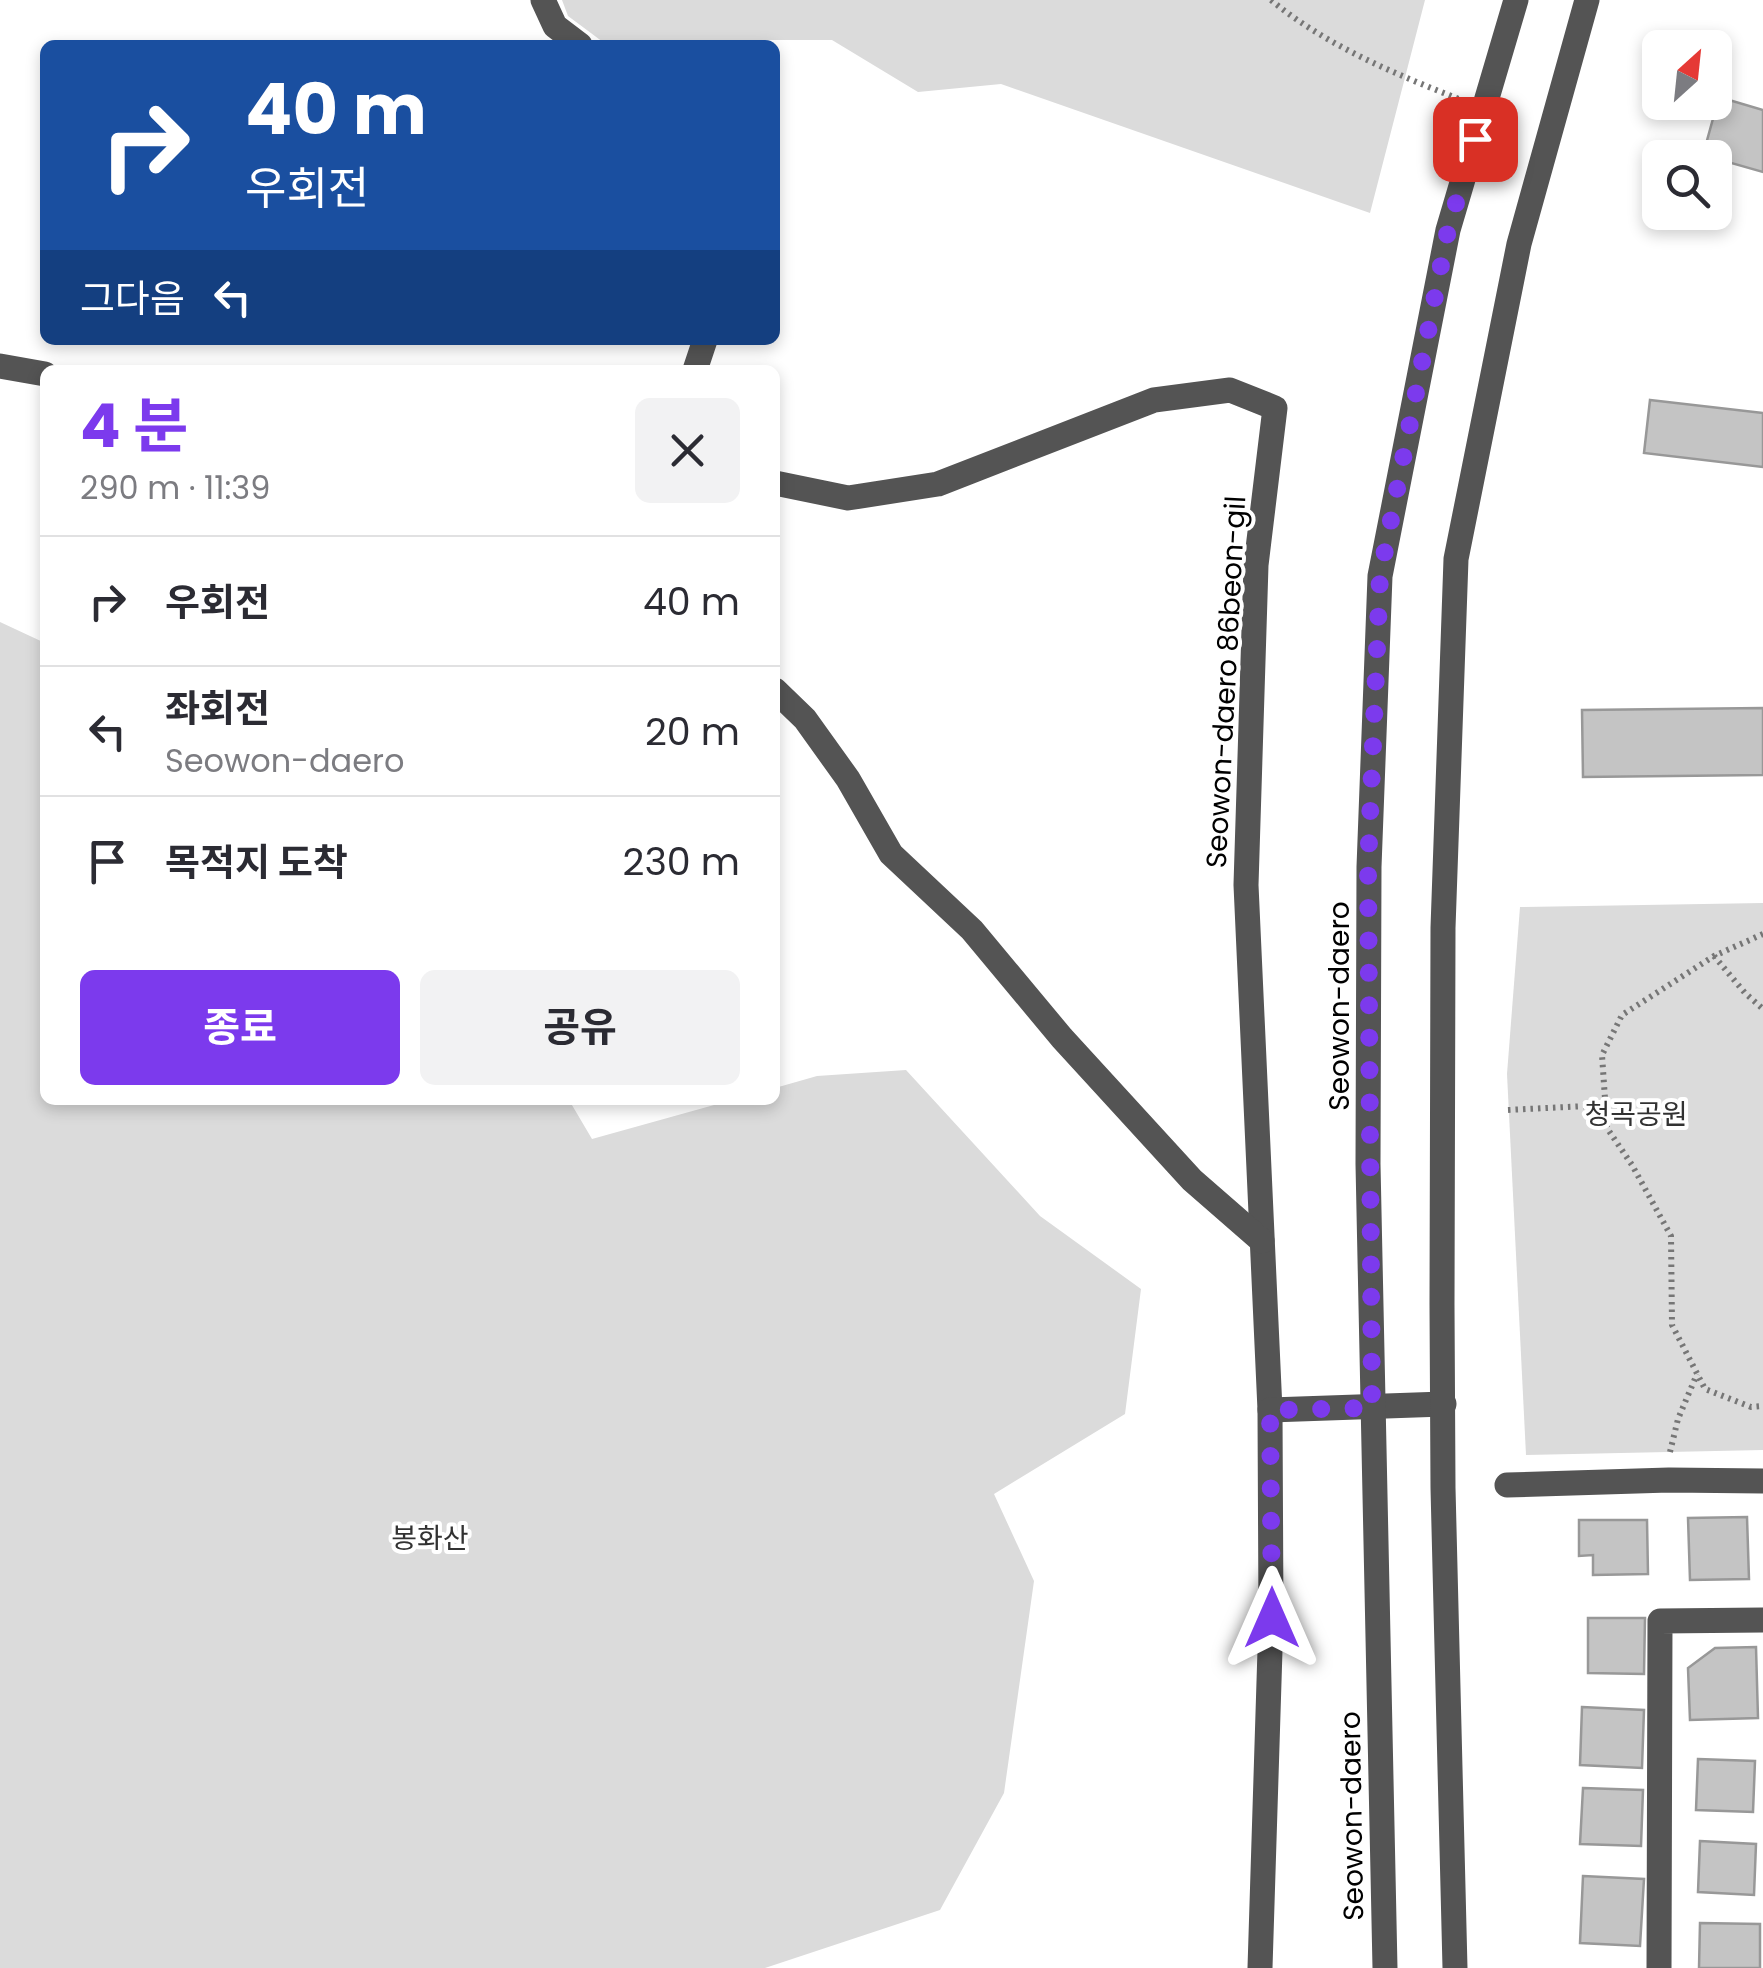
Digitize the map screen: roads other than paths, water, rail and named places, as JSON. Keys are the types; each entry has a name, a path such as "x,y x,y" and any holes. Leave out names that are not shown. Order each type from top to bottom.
{"street":[{"path":"543,0 555,26 573,40"},
{"name":"Seowon-daero","path":"1384,1968 1372,1408 1368,867 1380,576 1448,230 1516,0"},
{"path":"1455,1968 1443,1504 1442,928 1456,560 1519,244 1587,0"},
{"path":"0,366 40,373"},
{"name":"Seowon-daero 86beon-gil","path":"780,484 848,498 938,484 1154,400 1230,390 1275,408 1256,565 1246,886 1270,1410 1272,1618 1260,1968"},
{"path":"780,695 805,718 848,779 891,854 972,930 1062,1038 1192,1180 1262,1241"},
{"path":"1270,1410 1444,1404"},
{"path":"1507,1485 1669,1480 1763,1482"},
{"path":"1658,1968 1660,1620 1763,1620"}],"park label":[{"name":"청곡공원","path":"1636,1114"},
{"name":"봉화산","path":"430,1538"}]}
